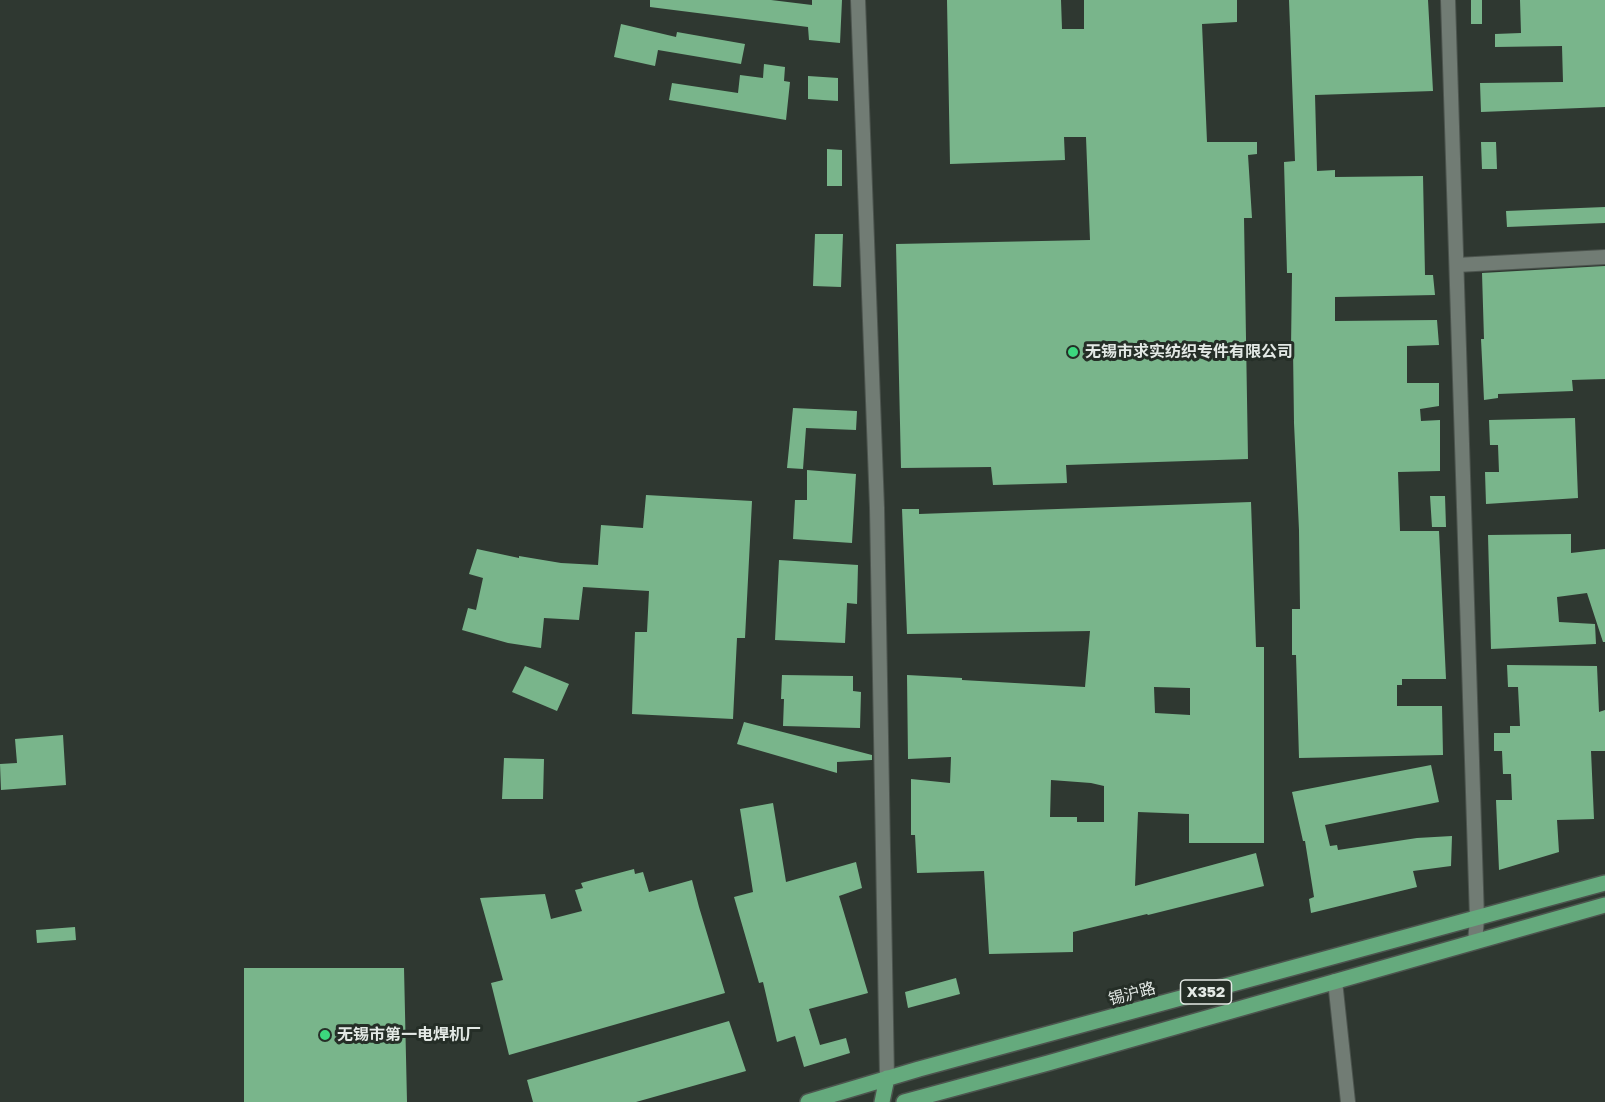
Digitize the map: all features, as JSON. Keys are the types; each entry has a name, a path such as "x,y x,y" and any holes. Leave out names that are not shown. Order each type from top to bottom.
{"main road":[{"name":"锡沪路","path":"808,1102 887,1078 1477,920 1605,883"},
{"name":"X352","path":"906,1102 1605,905"},
{"path":"887,1078 906,1102"},
{"path":"882,1102 887,1078"}],"street":[{"path":"858,0 876,508 887,1078"},
{"path":"1448,0 1477,920 1475,942"},
{"path":"1457,265 1605,257"},
{"path":"1335,981 1348,1102"}],"building":[{"path":"650,0 771,0 812,5 812,0 842,0 840,43 809,40 808,27 650,7"},
{"name":"无锡市求实纺织专件有限公司","path":"947,0 1061,0 1062,29 1084,29 1084,0 1237,0 1237,22 1202,24 1207,142 1257,142 1257,154 1248,155 1252,218 1244,218 1248,459 1066,465 1067,483 993,485 991,467 901,468 896,244 1090,240 1086,137 1064,137 1065,160 950,164"},
{"path":"1289,0 1428,0 1433,91 1315,95 1317,171 1335,170 1335,177 1423,176 1425,275 1433,275 1435,295 1335,297 1335,321 1437,320 1439,345 1407,346 1407,383 1439,383 1439,406 1420,409 1421,421 1440,420 1440,471 1398,472 1400,531 1439,531 1446,679 1402,679 1402,685 1397,685 1397,706 1442,706 1443,755 1299,758 1296,655 1292,655 1292,609 1300,609 1299,530 1293,348 1291,348 1292,273 1287,273 1284,162 1295,161"},
{"path":"1471,0 1482,0 1482,24 1471,24"},
{"path":"1520,0 1605,0 1605,107 1481,112 1480,83 1563,82 1562,46 1495,47 1495,34 1521,33"},
{"path":"621,24 676,37 677,32 745,44 741,64 658,50 655,66 614,57"},
{"path":"764,64 785,67 784,81 790,82 786,120 669,100 672,83 738,93 740,75 763,78"},
{"path":"808,76 838,78 838,101 808,99"},
{"path":"1481,142 1496,142 1497,169 1482,169"},
{"path":"827,149 842,150 842,186 827,186"},
{"path":"1605,207 1605,223 1507,227 1506,211"},
{"path":"815,234 843,234 841,287 813,286"},
{"path":"1605,266 1605,379 1572,380 1573,391 1498,394 1498,398 1484,400 1481,339 1484,339 1482,273"},
{"path":"793,408 857,411 856,430 806,428 803,469 787,468"},
{"path":"1575,418 1578,498 1486,504 1485,472 1499,472 1498,445 1490,445 1489,420"},
{"path":"807,470 856,474 852,543 793,539 795,500 807,500"},
{"path":"646,495 752,501 745,638 737,638 733,719 632,714 635,632 647,632 649,591 583,587 579,620 544,618 541,648 508,643 462,630 468,608 476,610 483,578 469,574 477,549 519,558 519,556 561,563 598,565 601,525 643,528"},
{"path":"1430,496 1445,496 1446,527 1432,527"},
{"path":"1251,502 1256,647 1264,647 1264,843 1189,843 1189,814 1138,812 1135,886 1256,853 1264,886 1073,932 1073,952 989,954 984,871 917,873 915,835 911,835 911,779 950,783 951,757 908,759 907,675 1085,687 1090,631 907,634 902,509 919,509 919,514","holes":["1154,687 1190,688 1190,715 1155,713","1051,780 1104,786 1104,822 1077,822 1077,817 1050,817"]},
{"path":"1571,534 1571,553 1605,549 1605,642 1603,642 1587,593 1557,597 1559,622 1595,624 1596,644 1491,649 1488,535"},
{"path":"779,560 858,565 857,604 847,603 845,643 775,640"},
{"path":"1507,665 1597,666 1599,712 1605,710 1605,751 1591,751 1594,819 1557,820 1559,852 1499,870 1496,800 1512,800 1511,774 1503,774 1502,751 1494,751 1494,733 1510,733 1510,726 1520,726 1518,687 1508,687"},
{"path":"525,666 569,684 557,711 512,692"},
{"path":"782,675 853,676 853,691 861,692 860,728 783,726"},
{"path":"744,722 872,755 872,760 837,762 837,773 737,744"},
{"path":"63,735 66,785 1,790 0,764 17,763 15,739"},
{"path":"504,758 544,759 543,799 502,799"},
{"path":"1431,765 1439,802 1325,825 1330,846 1337,845 1338,850 1417,838 1452,836 1451,866 1413,871 1417,887 1311,913 1309,899 1314,897 1305,841 1303,841 1292,792"},
{"path":"773,803 786,882 856,862 862,888 839,896 868,993 809,1009 820,1045 846,1038 850,1053 804,1067 795,1036 777,1042 763,982 759,983 734,897 753,892 740,809"},
{"path":"634,869 635,874 643,872 649,892 692,880 725,993 509,1055 491,983 503,980 480,898 545,894 551,919 582,911 575,890 583,888 581,883"},
{"path":"75,927 76,940 37,943 36,930"},
{"name":"无锡市第一电焊机厂","path":"244,968 404,968 407,1102 244,1102"},
{"path":"956,978 960,994 908,1008 905,992"},
{"path":"729,1021 746,1071 636,1102 533,1102 527,1080"}],"place":[{"name":"无锡市求实纺织专件有限公司","path":"1073,352"},
{"name":"无锡市第一电焊机厂","path":"325,1035"}]}
